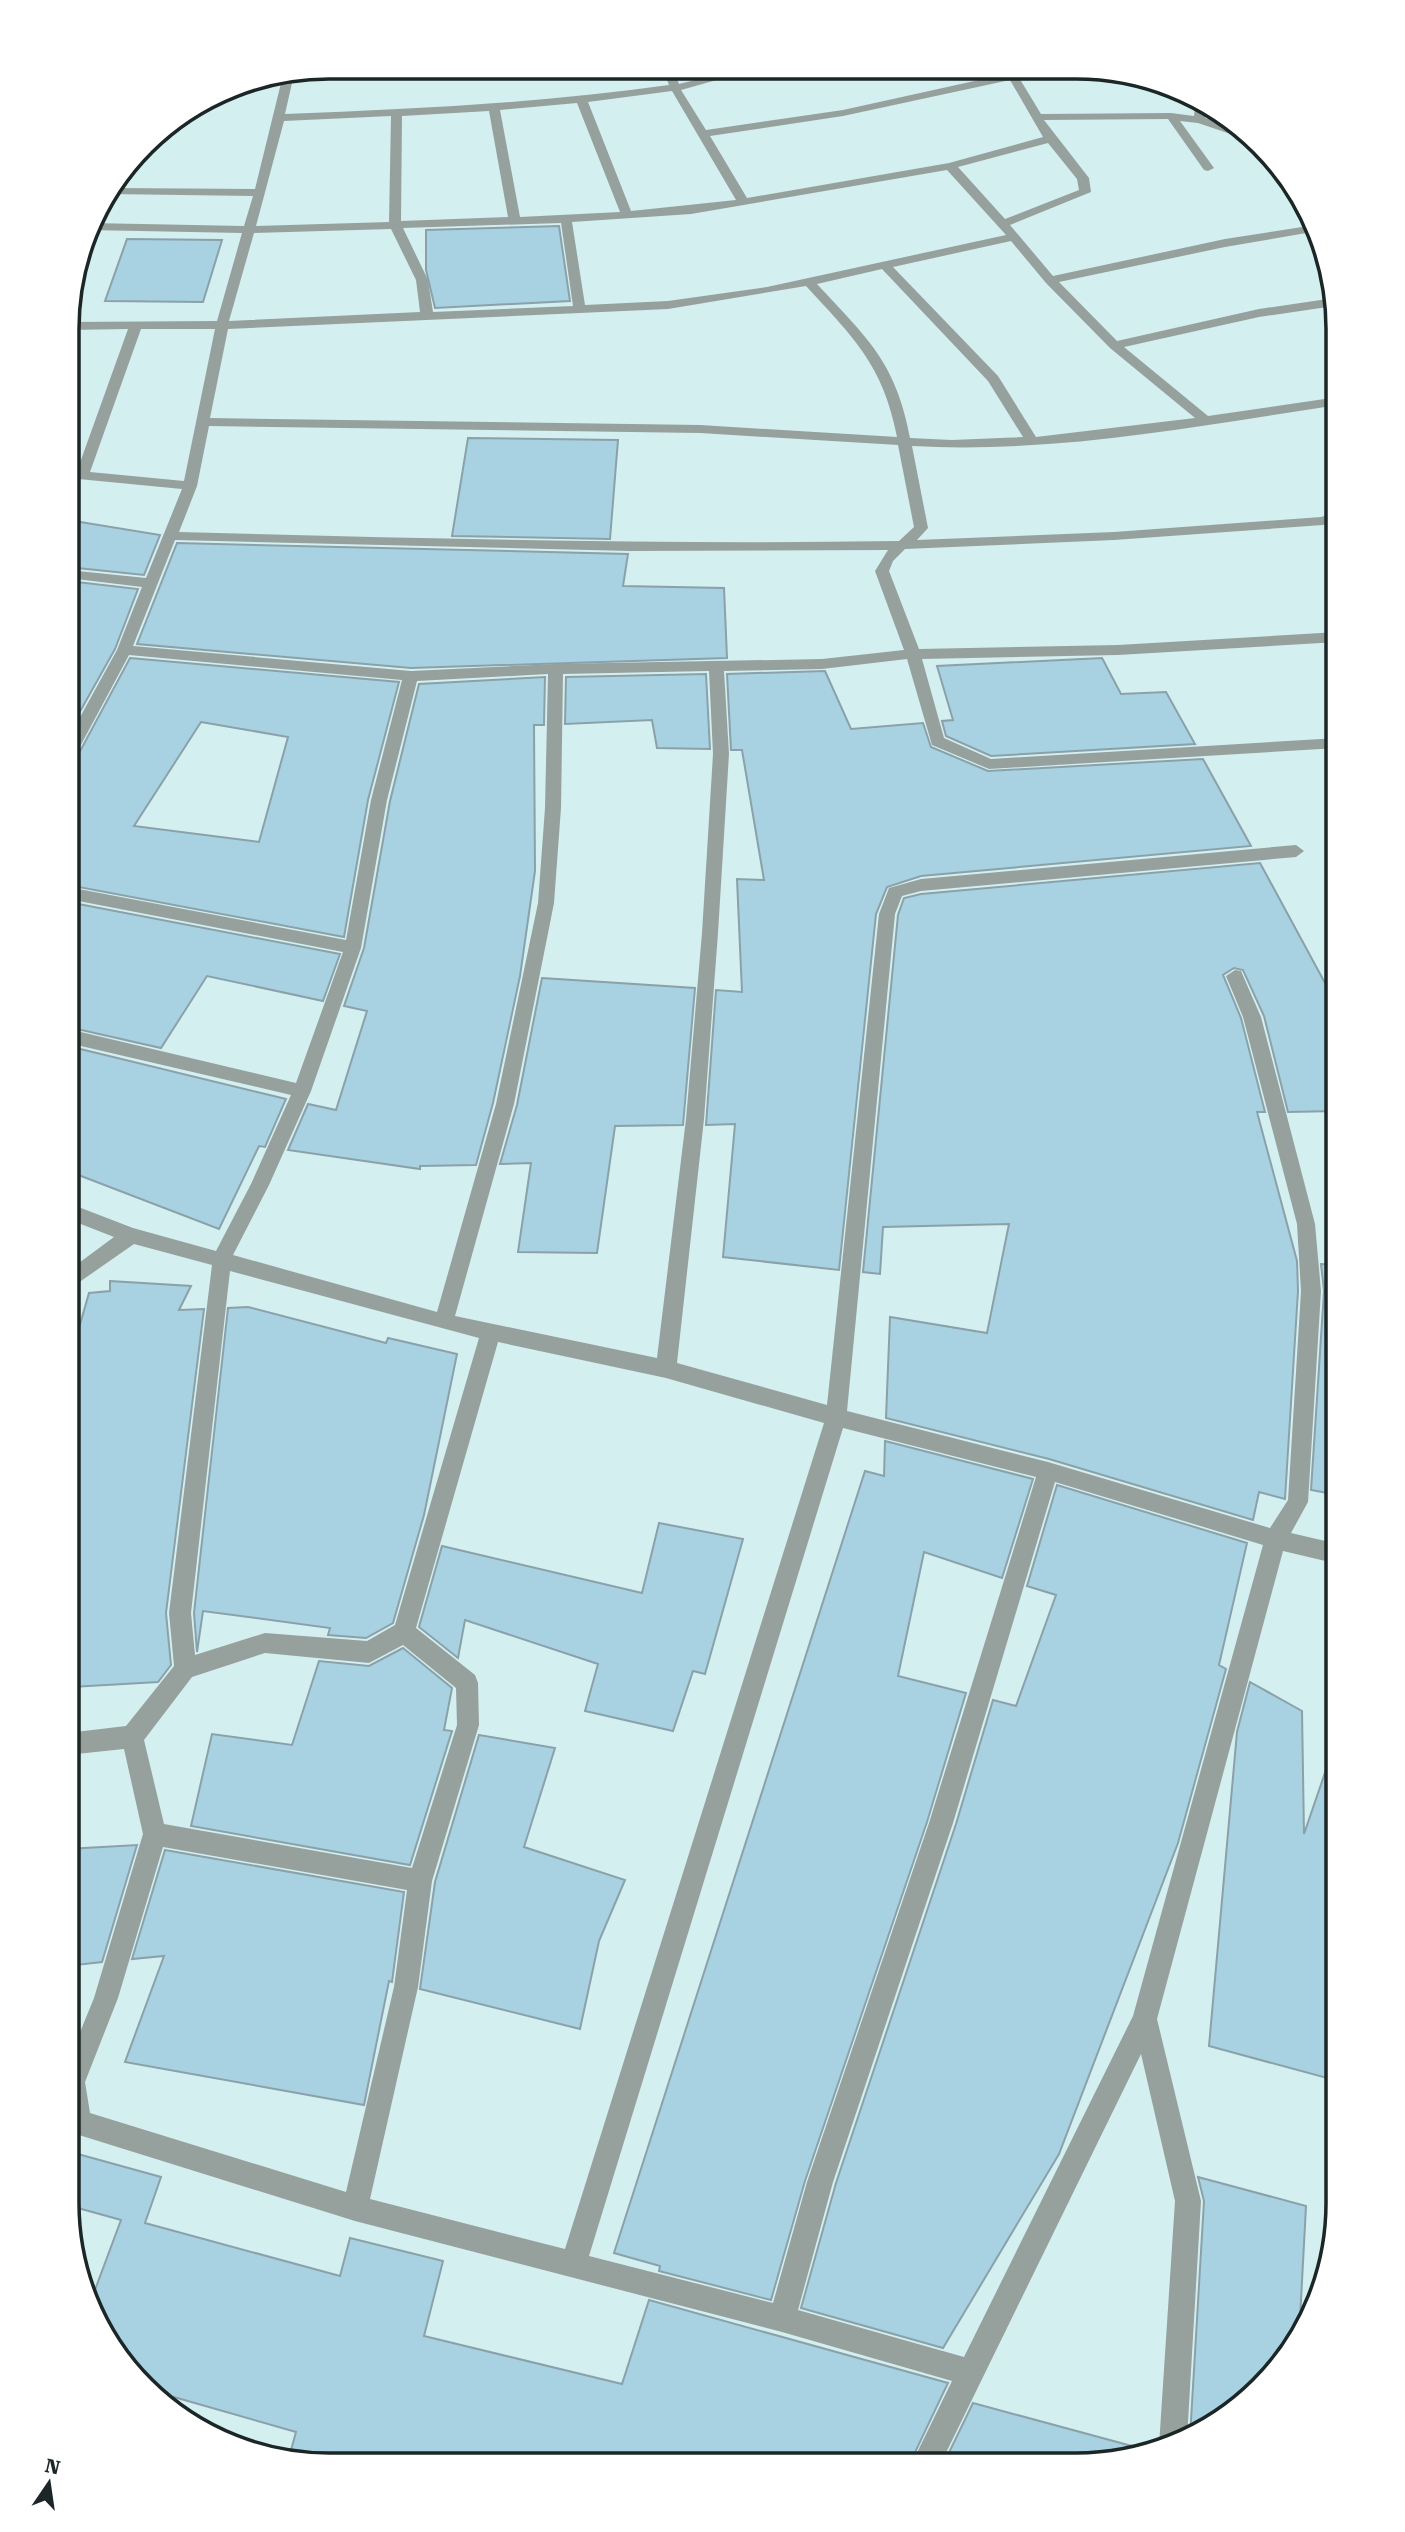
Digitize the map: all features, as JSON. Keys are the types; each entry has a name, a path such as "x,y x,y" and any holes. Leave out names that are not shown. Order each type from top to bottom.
{"street":[{"path":"672,79 743,201"},
{"path":"278,118 494,107 675,88 711,79"},
{"path":"703,134 843,113 985,79"},
{"path":"1003,224 1084,192 1083,178 1050,139 1015,79"},
{"path":"79,734 124,650 190,486 222,325 260,192 287,83"},
{"path":"581,99 626,213"},
{"path":"494,107 514,219"},
{"path":"1200,111 1200,120"},
{"path":"397,112 395,223 422,280 427,317"},
{"path":"1037,117 1128,114 1171,116 1200,120 1230,131"},
{"path":"1171,116 1208,168"},
{"path":"100,227 249,230 566,219 691,210 816,191 950,166 1050,139"},
{"path":"950,166 1050,280 1114,345 1204,419"},
{"path":"120,191 260,192"},
{"path":"566,219 580,310"},
{"path":"1050,280 1225,243 1306,230"},
{"path":"79,326 222,325 668,305 809,282 1012,237"},
{"path":"885,266 993,379 1032,440"},
{"path":"809,282 857,335 892,383 921,528 905,545 888,556 882,571 914,654 937,741 989,764 1326,744"},
{"path":"1114,345 1259,313 1325,303"},
{"path":"79,465 136,325"},
{"path":"203,422 700,429 952,444 1032,440 1326,403"},
{"path":"79,475 190,486"},
{"path":"170,536 523,544 905,545 1107,538 1326,520"},
{"path":"79,575 150,583"},
{"path":"124,650 411,676 556,669 822,664 914,654 1118,650 1326,638"},
{"path":"666,1369 695,1119 710,933 721,754 716,666"},
{"path":"444,1322 505,1104 546,903 553,808 556,669"},
{"path":"185,1669 180,1613 222,1258 260,1185 302,1091 353,948 376,813 411,676"},
{"path":"573,2265 836,1417 887,914 895,892 921,885 1296,851"},
{"path":"79,895 353,948"},
{"path":"931,2453 1145,2019 1178,1889 1204,1806 1275,1539 1298,1502 1311,1292 1306,1224 1252,1017 1236,975"},
{"path":"79,1039 302,1091"},
{"path":"79,1215 131,1236 222,1258 444,1322 490,1334 666,1369 836,1417 1048,1471 1275,1539 1326,1551"},
{"path":"79,1274 131,1236"},
{"path":"79,1743 132,1737 185,1669 265,1643 369,1652 404,1632 490,1334"},
{"path":"782,2319 820,2182 941,1824 1048,1471"},
{"path":"355,2208 406,1987 419,1881 468,1725 467,1683 404,1632"},
{"path":"79,2063 106,1998 155,1834 132,1737"},
{"path":"155,1834 419,1881"},
{"path":"1145,2019 1188,2201 1174,2433"},
{"path":"79,2122 355,2208 782,2319 971,2373"}],"building":[{"path":"559,226 570,301 435,308 426,270 426,230"},
{"path":"127,239 222,240 203,302 105,301"},
{"path":"468,438 618,440 610,539 452,536"},
{"path":"79,522 160,535 144,575 79,568"},
{"path":"177,543 628,554 623,586 724,588 727,658 411,668 137,644"},
{"path":"79,582 138,589 115,649 79,713"},
{"path":"130,658 399,682 368,800 344,937 79,887 79,753","holes":["201,722 288,737 259,842 134,826"]},
{"path":"1102,658 1121,694 1166,692 1195,744 991,756 946,736 942,721 953,720 937,666"},
{"path":"825,671 851,729 923,723 931,747 988,771 1203,759 1251,846 921,876 887,887 876,914 839,1270 723,1257 735,1124 706,1125 716,990 742,992 737,879 764,880 742,750 731,750 727,674"},
{"path":"706,674 710,749 657,748 652,720 565,724 566,677"},
{"path":"545,677 544,725 534,725 535,871 520,976 493,1103 476,1165 420,1166 420,1169 288,1150 308,1104 336,1110 367,1011 344,1006 364,948 390,801 419,684"},
{"path":"1260,863 1326,985 1326,1111 1288,1112 1264,1016 1243,970 1234,968 1223,975 1241,1018 1265,1112 1257,1112 1297,1261 1298,1291 1285,1499 1259,1492 1253,1520 1049,1459 886,1418 890,1317 987,1333 1009,1224 883,1227 880,1274 863,1272 898,915 904,898 921,894"},
{"path":"79,904 340,954 323,1001 207,976 161,1048 79,1029"},
{"path":"542,978 695,988 683,1125 615,1126 597,1253 518,1252 531,1163 500,1164 517,1105"},
{"path":"79,1049 286,1099 265,1147 259,1146 219,1229 79,1175"},
{"path":"1321,1264 1326,1264 1326,1493 1311,1490 1324,1291"},
{"path":"110,1281 191,1286 179,1310 204,1309 166,1613 171,1665 158,1682 79,1687 79,1328 89,1293 110,1291"},
{"path":"248,1307 386,1343 388,1338 457,1354 424,1515 393,1623 366,1638 328,1635 330,1628 203,1611 197,1652 194,1613 228,1308"},
{"path":"885,1441 1033,1479 1002,1578 924,1552 898,1676 966,1693 927,1822 805,2181 771,2300 659,2271 660,2266 614,2253 865,1471 884,1476"},
{"path":"1057,1485 1247,1543 1219,1665 1226,1669 1178,1843 1059,2154 943,2348 801,2308 836,2183 956,1824 993,1700 1016,1706 1056,1595 1027,1586"},
{"path":"659,1523 743,1539 705,1674 693,1671 673,1731 585,1711 598,1664 465,1620 458,1658 419,1627 442,1546 642,1593"},
{"path":"403,1648 452,1688 444,1730 452,1731 410,1865 191,1826 212,1734 292,1745 319,1661 369,1666"},
{"path":"1250,1682 1302,1711 1304,1834 1326,1770 1326,2078 1209,2046 1237,1732"},
{"path":"479,1735 555,1748 524,1847 625,1880 599,1941 580,2029 420,1989 435,1882"},
{"path":"137,1845 102,1962 79,1965 79,1848"},
{"path":"165,1850 404,1892 392,1982 389,1981 364,2105 125,2062 164,1956 132,1959"},
{"path":"79,2154 161,2177 145,2223 340,2276 350,2238 443,2261 424,2336 622,2384 649,2300 948,2383 915,2453 312,2453 291,2450 296,2432 169,2396 130,2356 104,2314 95,2291 121,2220 79,2208"},
{"path":"1198,2177 1306,2206 1300,2315 1275,2356 1253,2380 1229,2402 1191,2426 1204,2201"},
{"path":"973,2403 1133,2446 1093,2453 949,2453"}]}
